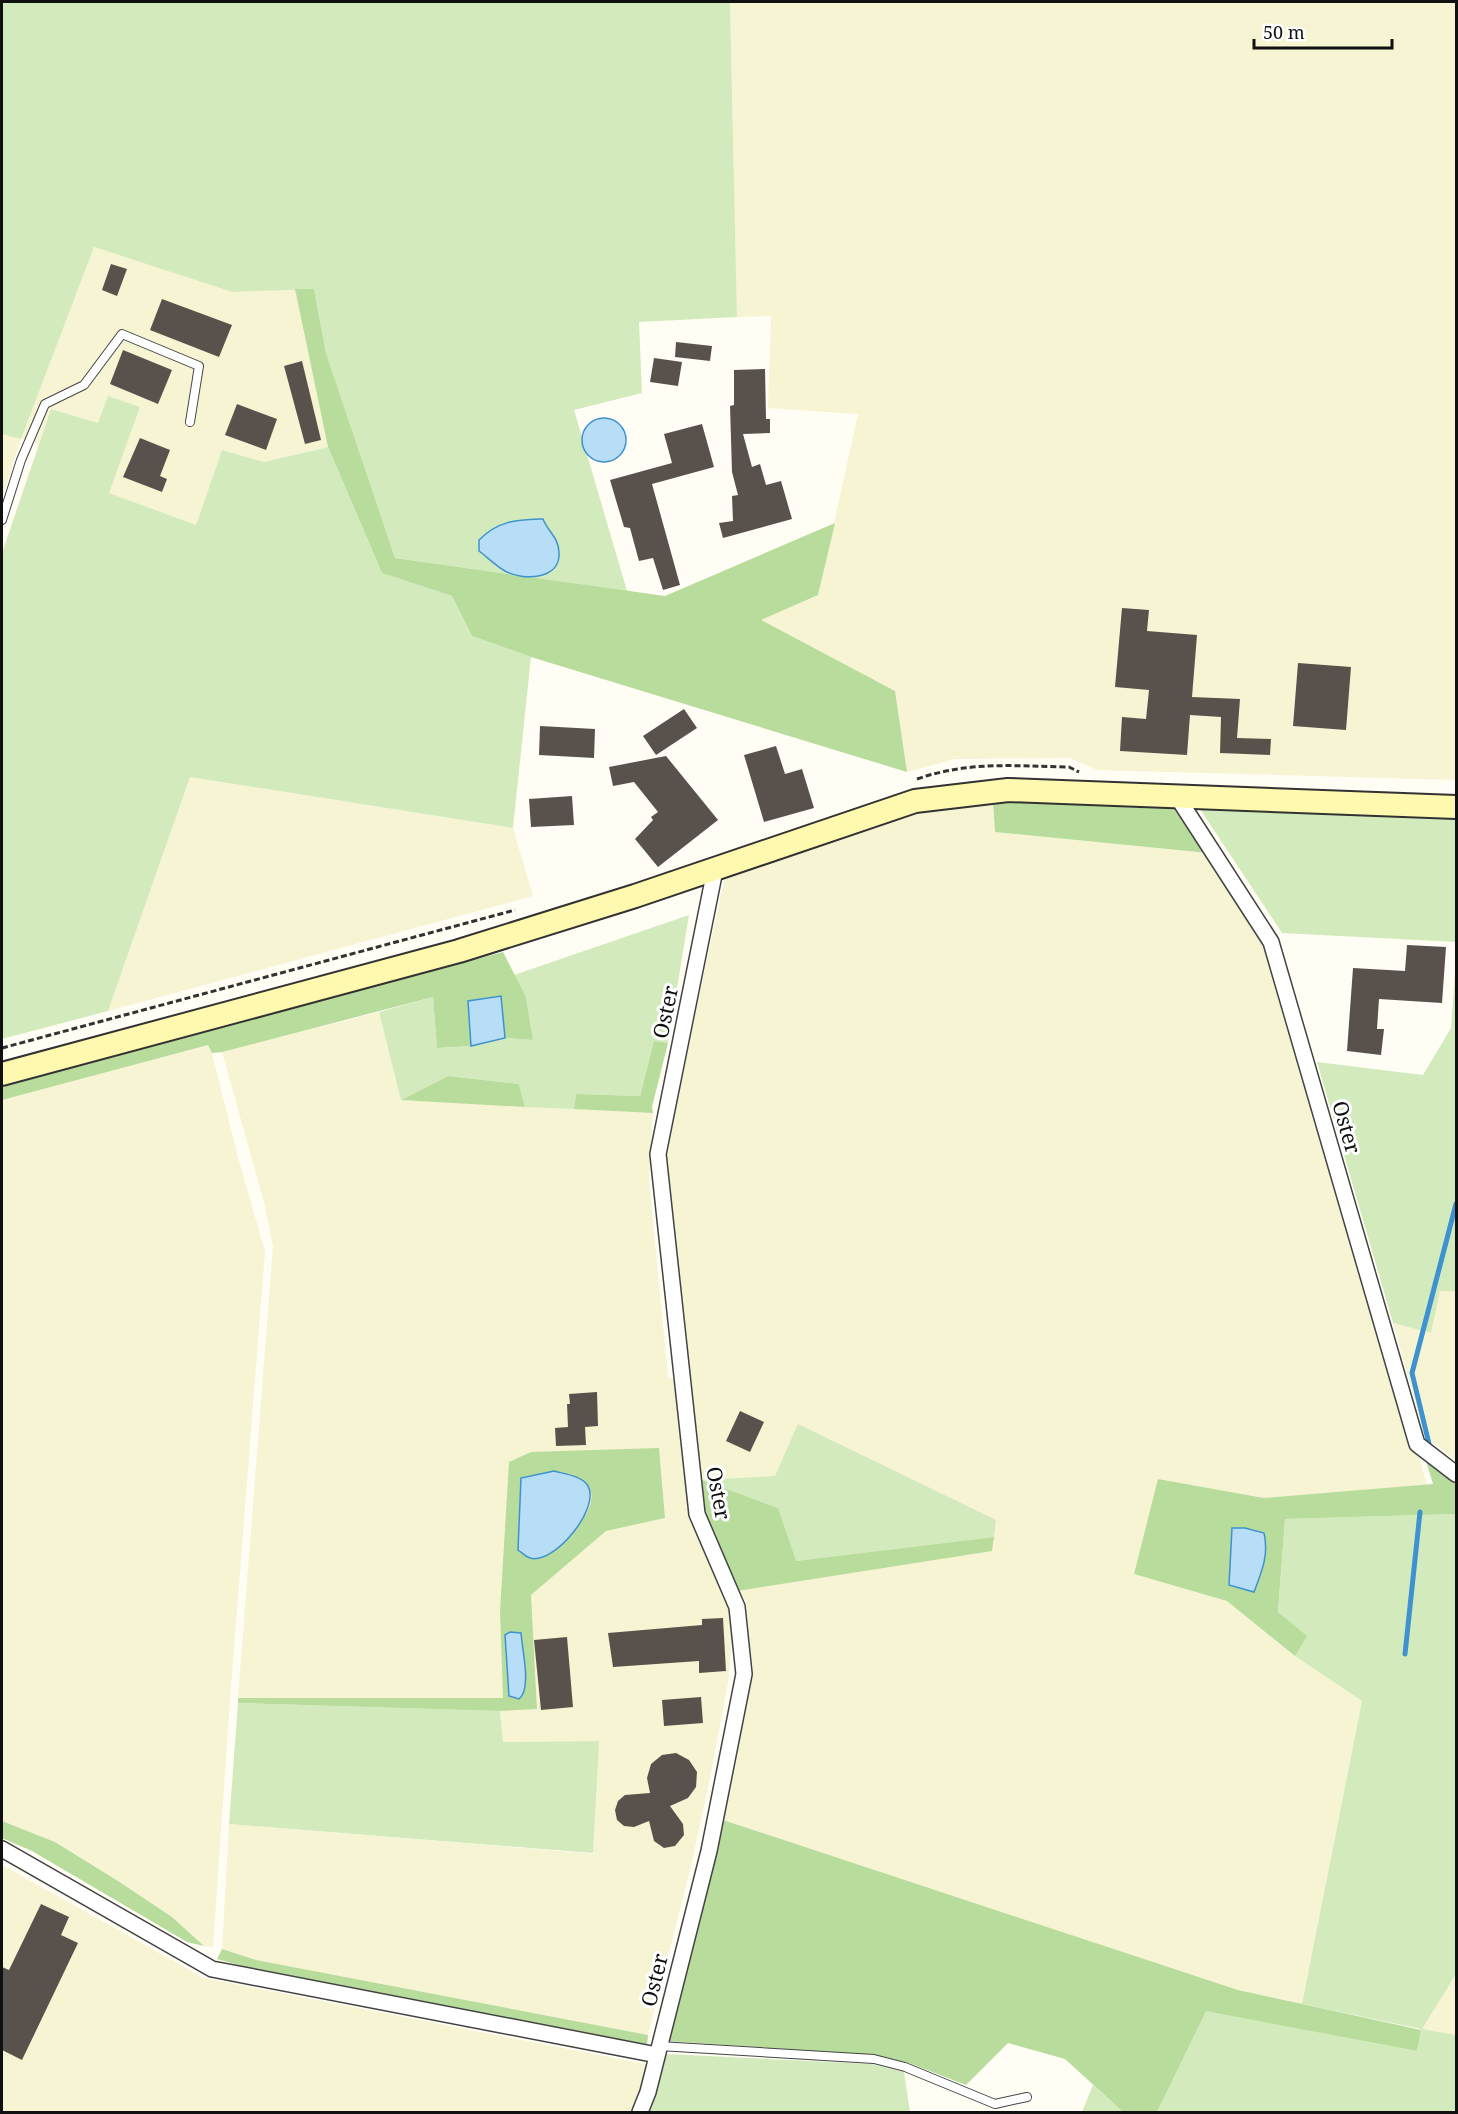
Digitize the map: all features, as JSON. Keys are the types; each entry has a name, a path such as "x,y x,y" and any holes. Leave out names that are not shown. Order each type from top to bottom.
{"main road":[{"path":"2,1074 459,951 715,870 915,801 1008,790 1456,807"}],"street":[{"name":"Oster","path":"1176,795 1271,942 1418,1444 1456,1474"},
{"name":"Oster","path":"640,2112 658,2051 709,1851 744,1674 737,1607 697,1514 658,1154 715,870"},
{"path":"2,1849 212,1969 658,2051"}],"lane":[{"path":"2,520 21,460 45,404 84,385 122,334 199,366 190,422"},
{"path":"658,2051 874,2059 905,2067 995,2104 1027,2097"}],"shaded area":[{"path":"730,2 1456,2 1456,780 1097,770 1070,758 955,759 907,772 895,691 760,620 818,595 858,414 768,408 771,316 737,317"},
{"path":"94,247 232,292 295,289 328,447 264,462 222,450 196,525 108,493 140,407 98,423 51,409 39,444 21,439 2,498 2,434 21,438"},
{"path":"190,777 513,828 533,896 108,1011"},
{"path":"993,801 995,832 1208,853 1268,943 1427,1485 1264,1498 1159,1479 1134,1574 1227,1601 1295,1656 1362,1701 1302,2004 1238,1990 723,1820 753,1668 746,1601 737,1591 728,1683 710,1778 691,1866 648,2035 256,1960 222,1949 229,1824 597,1854 593,1852 598,1741 503,1742 500,1711 537,1708 531,1595 606,1531 665,1518 659,1448 500,1612 503,1698 238,1698 273,1247 265,1206 222,1052 379,1012 402,1100 653,1113 649,1179 668,1377 692,1386 666,1152 725,876 917,808","holes":["799,1424 737,1590 702,1480 775,1476"]},
{"path":"208,1045 265,1251 213,1947 204,1946 172,1917 55,1842 2,1821 2,1100"},
{"path":"1440,1291 1456,1291 1456,1461 1425,1436 1393,1323 1431,1333"},
{"path":"2,1865 204,1978 645,2064 642,2084 631,2112 2,2112"},
{"path":"1456,1974 1456,2035 1421,2030"}],"green space":[{"path":"2,2 730,2 737,317 639,322 642,393 574,410 627,591 395,558 326,353 314,289 232,292 94,247 21,439 2,434"},
{"path":"295,289 314,289 326,353 395,558 665,596 835,523 818,595 761,620 895,691 907,772 531,657 472,636 452,596 382,573 328,447"},
{"path":"108,396 140,407 109,493 196,525 222,450 264,462 328,447 382,573 452,596 472,636 531,657 513,828 190,777 108,1011 2,1039 2,553 51,409 98,423"},
{"path":"993,801 1175,805 1208,853 995,832"},
{"path":"1196,803 1456,819 1456,942 1282,933"},
{"path":"689,915 668,1043 654,1041 640,1096 576,1094 574,1109 525,1107 519,1084 448,1076 401,1100 379,1012 433,997 437,1048 471,1046 505,1038 533,1040 526,997 514,975"},
{"path":"503,952 526,997 533,1040 505,1038 501,996 468,1001 471,1046 437,1048 433,997 222,1052 212,1053 208,1045 2,1100 2,1087"},
{"path":"1456,959 1456,1291 1440,1291 1431,1333 1393,1323 1317,1062 1423,1075 1451,1028"},
{"path":"654,1041 668,1043 652,1107 653,1113 574,1109 576,1094 640,1096"},
{"path":"448,1076 519,1084 525,1107 401,1100"},
{"path":"798,1424 996,1520 994,1537 795,1561 778,1508 702,1480 775,1476"},
{"path":"659,1448 665,1518 606,1531 531,1595 537,1709 500,1711 238,1703 238,1698 503,1698 500,1612 509,1462 531,1452","holes":["574,1477 587,1484 591,1493 590,1503 585,1515 568,1537 540,1559"]},
{"path":"1426,1461 1456,1484 1456,1514 1285,1519 1278,1612 1307,1636 1295,1656 1227,1601 1134,1574 1158,1479 1264,1498 1433,1484"},
{"path":"702,1480 778,1508 796,1561 994,1537 992,1551 737,1591 705,1513"},
{"path":"1456,1514 1456,1974 1422,2029 1456,2035 1456,2112 1157,2112 1206,2010 1417,2051 1421,2029 1302,2004 1362,1701 1295,1656 1306,1636 1278,1612 1285,1519"},
{"path":"238,1703 500,1711 503,1742 599,1741 593,1853 229,1824"},
{"path":"723,1820 1238,1990 1421,2030 1417,2051 1206,2011 1157,2112 1123,2112 1065,2059 1008,2043 966,2085 909,2063 873,2055 667,2041"},
{"path":"2,1821 55,1842 172,1917 204,1946 187,1942 32,1851 2,1838"},
{"path":"222,1949 256,1960 648,2035 647,2046 253,1969 217,1959"},
{"path":"667,2054 872,2064 904,2072 910,2112 646,2112"},
{"path":"1093,2085 1123,2112 1082,2112"}],"water":[{"path":"604,418 613,419 620,424 625,431 625,449 620,456 613,461 604,462 595,461 588,456 583,449 582,440 583,431 588,424 595,419"},
{"path":"543,519 557,542 559,552 558,561 548,573 531,577 513,574 502,569 479,551 479,540 494,528 509,522"},
{"path":"501,996 505,1038 471,1046 468,1001"},
{"path":"554,1471 573,1476 588,1486 590,1496 588,1508 562,1545 540,1558 530,1558 518,1550 521,1478"},
{"path":"1232,1528 1245,1528 1264,1533 1265,1556 1254,1592 1229,1585"},
{"path":"510,1632 521,1633 526,1678 523,1694 519,1699 509,1696 505,1635"}],"building":[{"path":"111,264 127,269 117,296 102,290"},
{"path":"162,299 232,325 219,357 150,330"},
{"path":"676,342 712,346 710,361 675,357"},
{"path":"123,350 172,370 158,404 110,384"},
{"path":"654,358 682,362 678,386 650,382"},
{"path":"302,361 321,440 305,444 284,366"},
{"path":"765,369 766,419 770,419 770,433 743,434 752,467 760,464 766,485 781,481 792,519 723,538 719,523 733,521 732,496 738,495 732,472 730,406 734,405 734,370"},
{"path":"237,404 277,419 266,450 225,435"},
{"path":"702,424 714,467 652,484 680,585 663,590 653,558 639,561 630,528 624,527 610,480 672,463 664,434"},
{"path":"140,438 170,450 160,476 167,479 162,492 123,477"},
{"path":"1122,608 1149,610 1147,631 1197,635 1192,697 1240,699 1237,738 1271,739 1270,755 1220,753 1221,717 1190,715 1187,755 1120,751 1122,717 1146,719 1149,690 1115,687"},
{"path":"1298,663 1351,667 1346,730 1293,726"},
{"path":"684,709 697,728 656,755 643,736"},
{"path":"540,726 595,729 594,758 539,755"},
{"path":"776,746 785,774 802,769 814,808 764,822 744,755"},
{"path":"666,756 718,820 658,867 635,839 653,820 651,817 658,812 634,782 613,786 609,767"},
{"path":"572,796 574,825 531,827 529,799"},
{"path":"1407,945 1446,947 1442,1003 1379,999 1377,1029 1384,1029 1381,1055 1347,1051 1353,968 1405,971"},
{"path":"597,1392 598,1426 585,1427 586,1445 556,1446 555,1428 568,1427 569,1394"},
{"path":"740,1411 764,1422 750,1452 726,1441"},
{"path":"723,1618 726,1671 699,1673 699,1661 613,1667 608,1633 702,1625 702,1619"},
{"path":"567,1637 573,1707 541,1710 534,1640"},
{"path":"701,1697 703,1723 664,1726 662,1700"},
{"path":"676,1753 689,1760 697,1772 696,1787 688,1798 670,1806 683,1824 684,1835 675,1846 664,1848 654,1841 649,1821 634,1827 624,1826 617,1820 615,1810 618,1801 625,1795 650,1793 647,1778 651,1764 662,1755"},
{"path":"41,1904 69,1917 61,1935 78,1943 22,2060 2,2050 2,1967 9,1970"}],"waterway":[{"path":"1430,1448 1412,1373 1456,1204"},
{"path":"1405,1654 1420,1512"}]}
